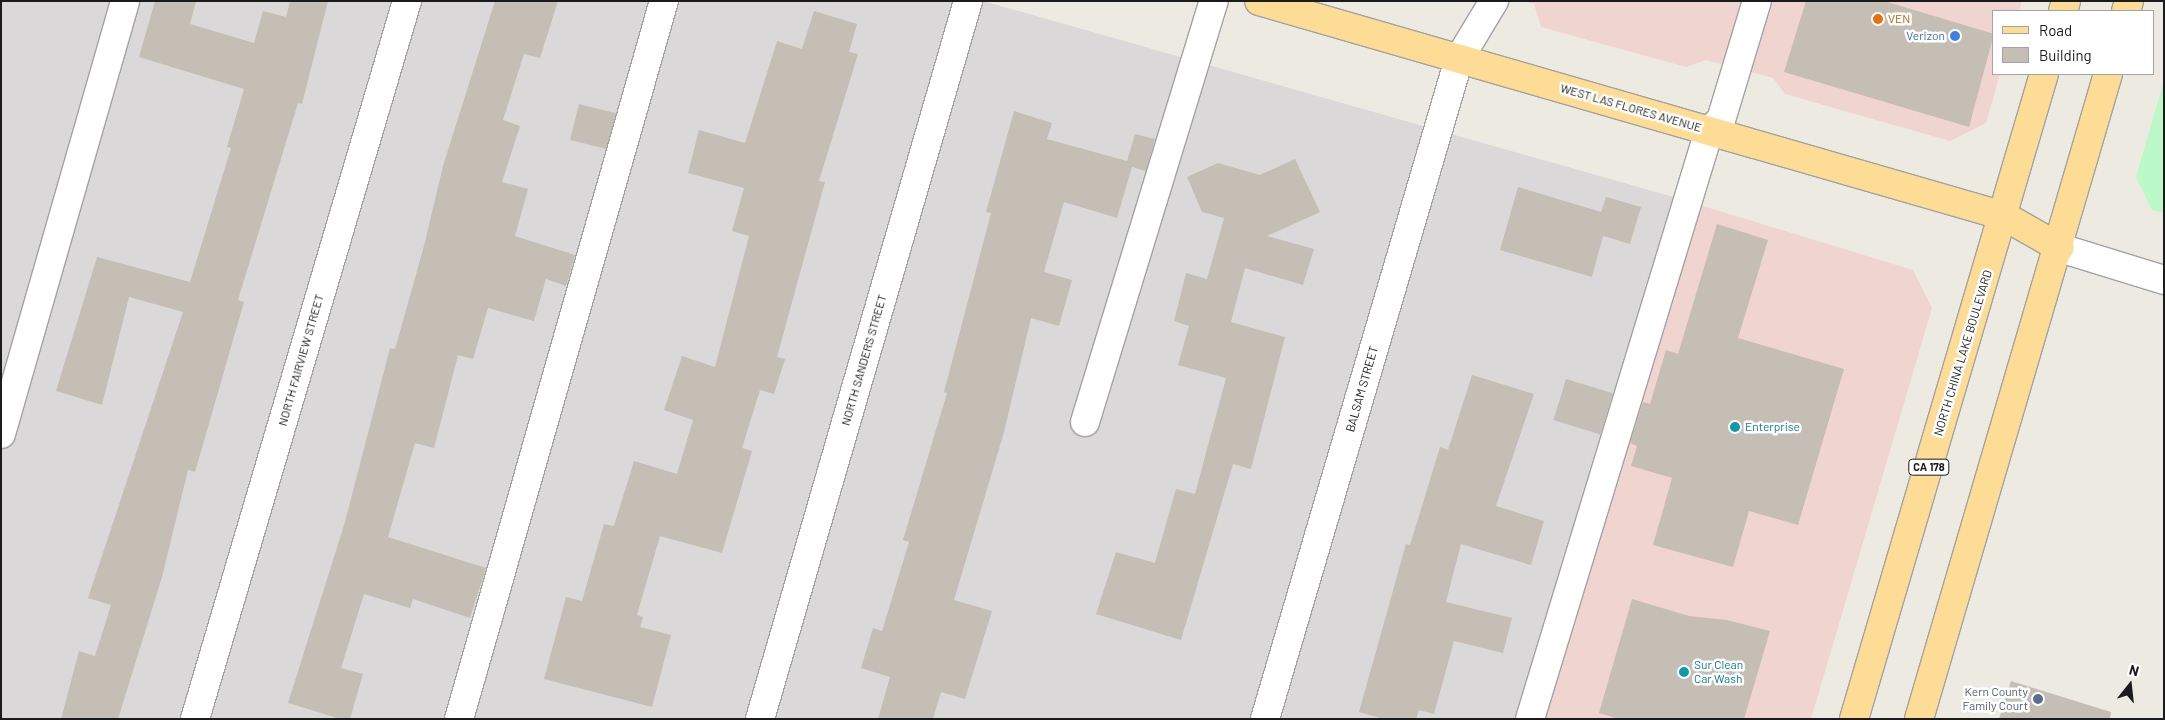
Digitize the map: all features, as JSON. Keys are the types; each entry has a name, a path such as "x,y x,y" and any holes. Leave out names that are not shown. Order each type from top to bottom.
{"main road":[{"name":"WEST LAS FLORES AVENUE","path":"1258,1 2004,216 2060,248"},
{"name":"NORTH CHINA LAKE BOULEVARD","path":"1854,719 2004,216 2044,75"},
{"path":"1919,719 2060,248 2108,75"}],"street":[{"path":"1,434 125,1"},
{"name":"NORTH FAIRVIEW STREET","path":"195,719 407,1"},
{"path":"459,719 664,1"},
{"name":"NORTH SANDERS STREET","path":"760,719 968,1"},
{"path":"1085,422 1214,1"},
{"name":"BALSAM STREET","path":"1265,719 1459,59 1494,1"},
{"path":"1530,719 1710,130 1721,120 1757,1"},
{"path":"2060,248 2164,280"}],"shaded area":[{"path":"1,1 983,1 1677,198 1523,719 1,719"},
{"path":"1524,1 2022,1 2019,10 1992,10 1992,75 2000,75 1986,123 1950,141 1785,94 1773,78 1706,60 1686,67 1541,27 1534,4"},
{"path":"1677,198 1913,270 1932,308 1811,719 1523,719"}],"green space":[{"path":"2164,80 2164,213 2152,210 2136,177"}],"building":[{"path":"155,1 196,1 190,24 254,43 263,11 286,17 290,1 328,1 302,104 298,103 238,300 244,302 195,472 188,470 162,577 118,719 61,719 79,651 95,656 111,605 88,598 183,312 129,297 102,405 56,391 97,257 190,282 231,148 227,147 244,89 139,57"},
{"path":"495,1 558,1 540,58 524,54 503,120 520,126 502,182 528,189 515,236 575,255 566,286 546,279 534,321 488,308 473,359 458,355 434,448 415,443 388,537 486,568 470,618 413,599 410,608 364,594 341,668 363,674 350,719 340,719 288,703 345,522 390,348 395,349 424,246 443,166"},
{"path":"1806,1 1884,1 1992,33 1992,41 1969,127 1784,72"},
{"path":"814,11 857,24 849,52 858,54 819,181 825,182 777,357 785,359 774,394 760,390 742,448 752,451 722,553 660,536 637,615 643,617 640,627 671,635 652,707 544,679 566,597 582,601 604,524 614,526 634,461 677,474 693,420 664,410 682,356 715,367 749,236 732,231 744,188 688,173 699,130 745,143 777,41 802,49"},
{"path":"579,104 616,113 607,149 570,140"},
{"path":"1014,111 1052,123 1047,139 1127,161 1135,134 1155,139 1146,171 1132,167 1117,218 1064,202 1044,272 1072,280 1059,326 1031,318 1004,432 954,600 992,611 965,699 941,692 933,719 878,719 890,677 861,668 873,628 882,631 909,542 903,540 947,393 944,392 991,213 986,212"},
{"path":"1295,159 1320,212 1267,236 1314,249 1303,285 1245,268 1231,322 1285,337 1251,469 1233,464 1181,640 1096,614 1116,552 1155,563 1176,489 1195,494 1226,378 1178,365 1189,326 1174,321 1186,273 1207,279 1224,218 1202,212 1187,177 1218,163 1260,175"},
{"path":"1518,187 1601,212 1606,197 1641,207 1630,244 1603,236 1592,277 1500,250"},
{"name":"Enterprise","path":"1717,224 1768,240 1738,338 1844,369 1798,525 1749,511 1733,567 1653,545 1672,478 1631,466 1637,446 1630,443 1643,402 1650,404 1666,350 1678,354"},
{"path":"1472,375 1534,394 1496,506 1544,521 1531,565 1461,544 1446,602 1512,618 1503,653 1454,641 1434,714 1419,710 1416,719 1383,719 1359,712 1406,544 1410,545 1440,447 1448,450"},
{"path":"1566,379 1613,393 1600,434 1553,420"},
{"name":"Sur Clean Car Wash","path":"1632,599 1689,616 1727,620 1770,631 1744,719 1619,719 1599,713"},
{"name":"Kern County Family Court","path":"2011,681 2111,712 2110,719 1999,719"}],"place":[{"name":"VEN","path":"1878,19"},
{"name":"Verizon","path":"1955,36"},
{"name":"Enterprise","path":"1735,427"},
{"name":"Sur Clean Car Wash","path":"1684,672"},
{"name":"Kern County Family Court","path":"2038,699"}]}
